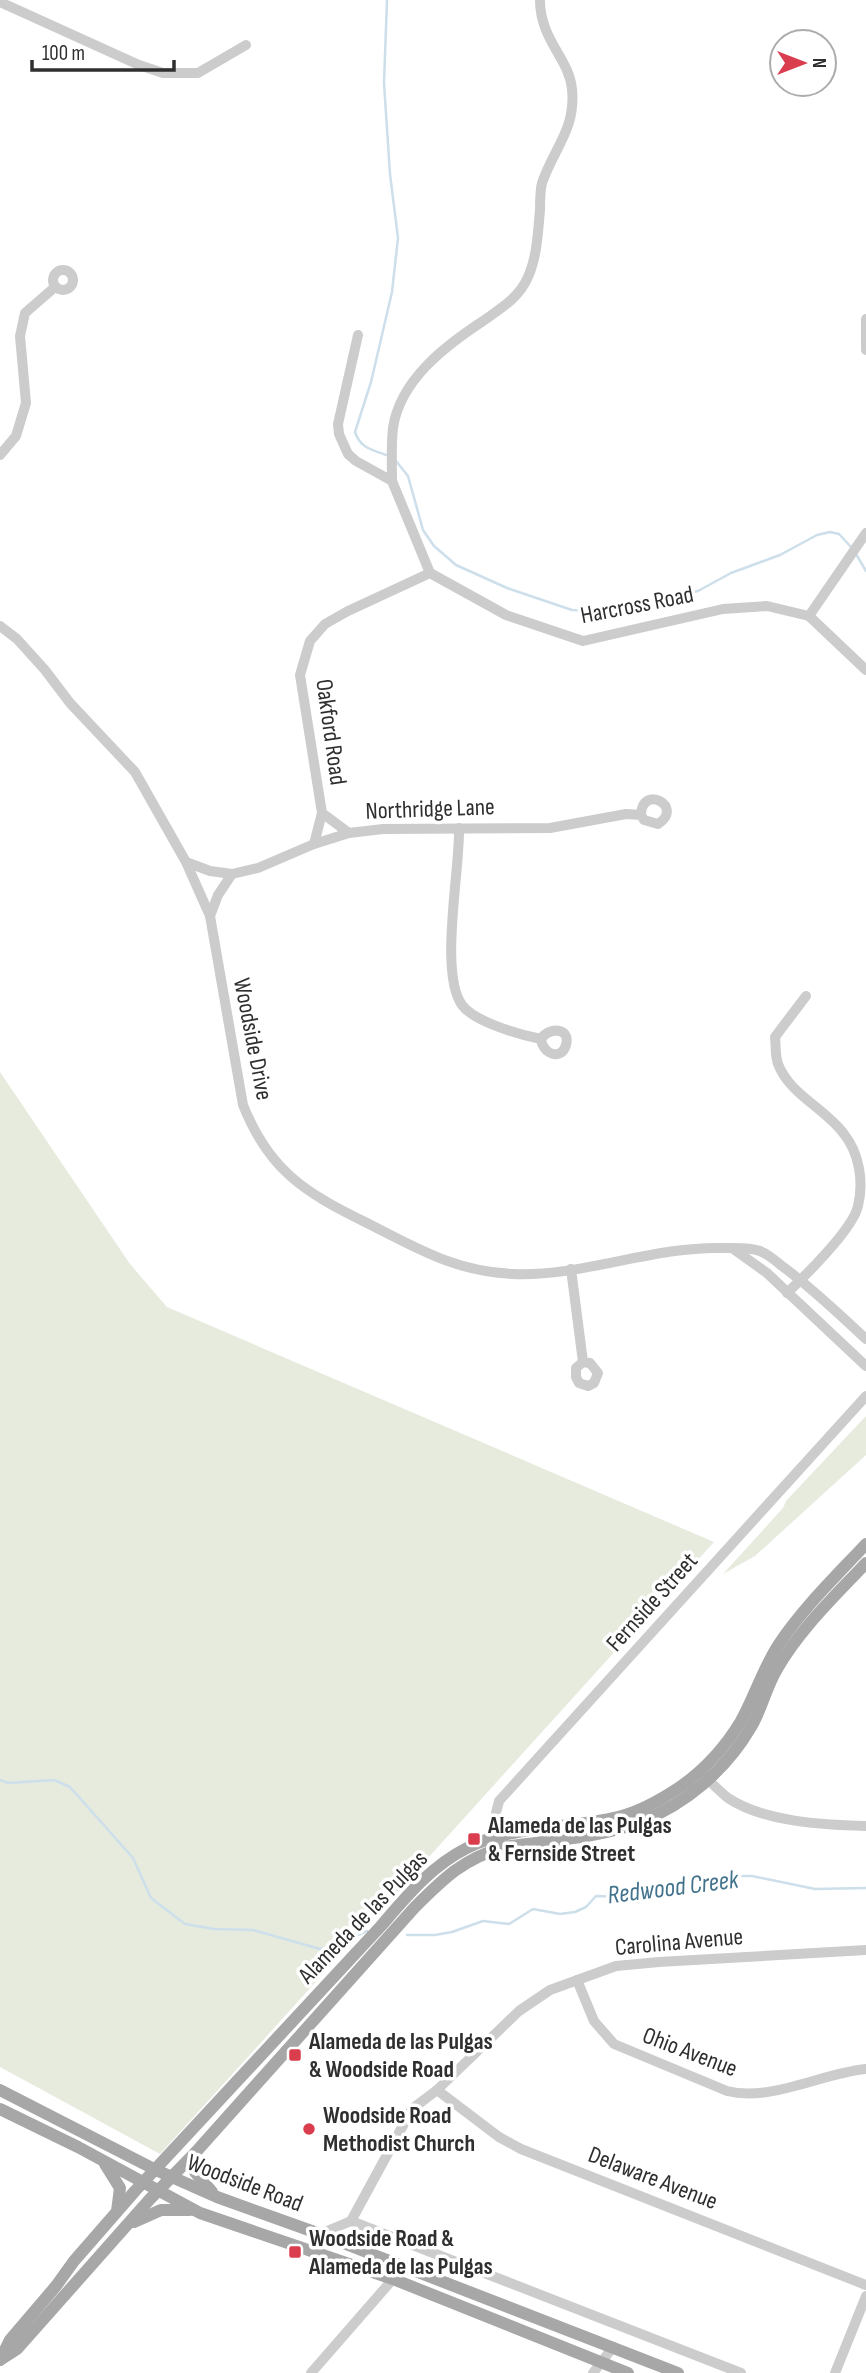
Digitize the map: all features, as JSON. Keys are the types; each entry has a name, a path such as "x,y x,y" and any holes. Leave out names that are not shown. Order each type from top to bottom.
{"main road":[{"name":"Alameda de las Pulgas","path":"0,2360 10,2340 56,2286 74,2260 415,1886 467,1848 503,1841 612,1831 640,1822 684,1799 704,1776 741,1721 780,1642 866,1544"},
{"name":"Alameda de las Pulgas","path":"704,1776 734,1751 752,1726 776,1670 794,1643 866,1563"},
{"name":"Alameda de las Pulgas","path":"0,2360 17,2349 446,1875 503,1841"},
{"path":"315,1998 325,2006"},
{"path":"237,2080 250,2091"},
{"name":"Woodside Road","path":"0,2090 156,2170 217,2197 320,2234 678,2373"},
{"name":"Woodside Road","path":"0,2109 195,2210 393,2279 597,2368 628,2373"},
{"path":"195,2153 195,2172 198,2178 217,2197"},
{"path":"103,2161 120,2188 117,2212"},
{"path":"127,2225 161,2210 195,2210"}],"street":[{"path":"430,573 392,481 393,427 415,381 446,347 513,299 529,276 535,254 542,185 567,134 572,115 569,75 540,17 540,0"},
{"path":"0,2 139,65 163,73 198,73 246,45"},
{"path":"0,456 16,436 26,403 20,337 25,313 55,287"},
{"path":"866,319 866,349"},
{"path":"359,335 338,424 339,434 348,454 355,461 392,481"},
{"path":"866,533 809,616 866,670"},
{"name":"Harcross Road","path":"430,573 506,615 583,641 723,609 767,606 809,616"},
{"name":"Oakford Road","path":"314,844 322,814 300,675 310,641 325,624 430,573"},
{"name":"Woodside Drive","path":"0,626 24,647 70,703 135,772 186,862 210,916 243,1105 259,1139 301,1187 334,1207 446,1262 471,1269 515,1274 571,1269 706,1247 760,1250 801,1280 866,1339"},
{"path":"322,814 349,833"},
{"name":"Northridge Lane","path":"186,862 210,871 232,874 258,868 314,844 349,833 383,828 550,828 626,814 640,815"},
{"path":"459,828 450,966 454,989 463,1007 483,1020 515,1034 541,1039"},
{"path":"210,916 218,895 232,874"},
{"path":"787,1293 845,1228 858,1207 860,1177 858,1157 844,1134 794,1088 777,1061 775,1037 806,996"},
{"path":"732,1248 767,1273 866,1366"},
{"path":"571,1269 583,1362"},
{"name":"Fernside Street","path":"503,1841 496,1813 499,1801 866,1396"},
{"path":"704,1776 729,1798 758,1812 825,1825 866,1826"},
{"name":"Carolina Avenue","path":"351,2221 412,2109 437,2090 519,2011 551,1990 616,1966 866,1950"},
{"name":"Ohio Avenue","path":"578,1980 594,2021 614,2045 727,2091 740,2094 760,2093 866,2069"},
{"name":"Delaware Avenue","path":"437,2090 499,2137 521,2149 866,2285"},
{"path":"320,2234 351,2221 741,2373"},
{"path":"311,2373 393,2279"},
{"path":"835,2373 866,2296"},
{"path":"597,2368 613,2347"}],"shaded area":[{"path":"0,1072 130,1264 167,1307 714,1542 160,2154 0,2067"},
{"path":"866,1416 866,1455 755,1556 723,1574 783,1508 786,1501"}],"waterway":[{"path":"386,455 363,445 355,432 371,382 392,292 398,238 390,174 384,83 387,0"},
{"path":"396,461 408,476 423,530 434,546 456,565 507,588 572,610 606,611 698,591 731,573 780,555 817,535 830,532 839,534 852,548"},
{"path":"856,554 866,571"},
{"name":"Redwood Creek","path":"0,1780 8,1783 54,1780 70,1787 133,1858 151,1898 185,1924 214,1929 253,1930 320,1949 332,1948 367,1931"},
{"name":"Redwood Creek","path":"407,1935 452,1932 483,1921 509,1924 533,1909 560,1914 575,1912 586,1907 596,1896 624,1897 680,1889 736,1876 752,1876 815,1889 866,1888"}],"place":[{"name":"Alameda de las Pulgas & Fernside Street","path":"474,1839"},
{"name":"Alameda de las Pulgas & Woodside Road","path":"295,2055"},
{"name":"Woodside Road Methodist Church","path":"309,2129"},
{"name":"Woodside Road & Alameda de las Pulgas","path":"295,2252"}]}
